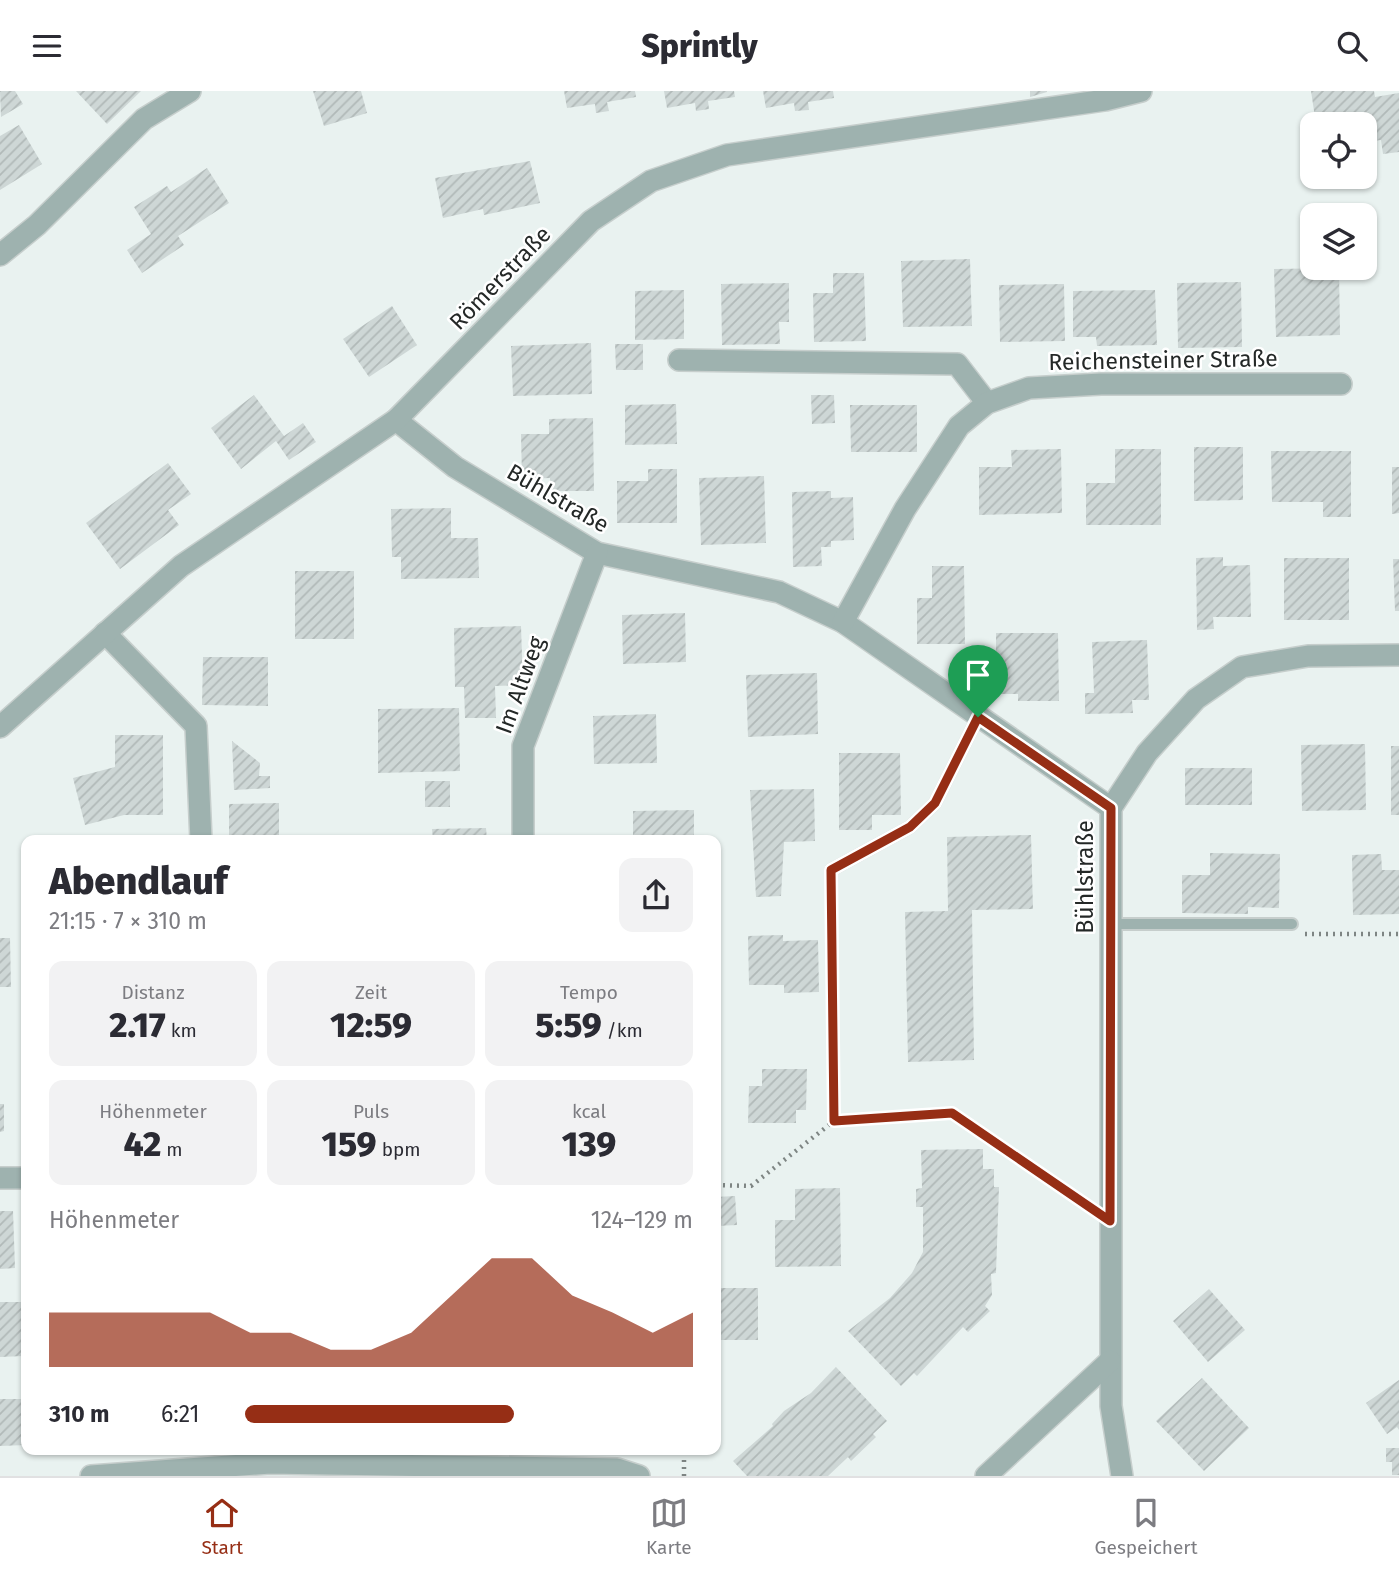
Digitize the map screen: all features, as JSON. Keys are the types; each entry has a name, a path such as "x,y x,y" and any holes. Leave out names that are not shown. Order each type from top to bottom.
{"street":[{"path":"0,255 37,225 144,119 190,91"},
{"name":"Römerstraße","path":"0,727 181,566 396,420 591,222 652,181 727,155 1105,100 1141,91"},
{"path":"679,360 957,364 987,403"},
{"name":"Reichensteiner Straße","path":"843,622 905,509 959,426 987,403 1029,388 1101,384 1341,384"},
{"name":"Bühlstraße","path":"396,420 455,467 597,553 779,592 843,622 1111,808 1110,1361 1111,1406 1122,1476"},
{"name":"Im Altweg","path":"523,835 523,746 597,553"},
{"path":"105,633 196,726 201,835"},
{"path":"1111,808 1147,753 1196,699 1242,667 1308,656 1399,656"},
{"path":"0,1178 21,1178"},
{"path":"986,1476 1110,1361"},
{"path":"91,1476 270,1464 617,1469 639,1476"}],"lane":[{"path":"831,870 910,827 935,803 978,717"},
{"path":"1111,924 1292,924"}],"path":[{"path":"831,870 834,1121"},
{"path":"1292,924 1296,934 1399,934"},
{"path":"721,1185 751,1186 834,1121 952,1113 1110,1221"},
{"path":"684,1455 684,1476"}],"building":[{"path":"0,91 15,91 23,104 1,117"},
{"path":"76,91 141,91 107,124"},
{"path":"313,91 361,91 367,113 324,126"},
{"path":"564,91 635,91 636,97 607,102 609,111 596,113 595,104 567,108"},
{"path":"664,91 734,91 735,97 708,101 709,109 696,111 695,103 667,108"},
{"path":"763,91 833,91 834,98 808,102 809,110 795,111 794,103 766,108"},
{"path":"1030,91 1047,91 1047,92 1030,97"},
{"path":"1311,91 1374,91 1375,97 1399,93 1399,152 1383,154 1381,140 1377,140 1377,112 1314,112"},
{"path":"19,125 42,164 0,190 0,136"},
{"path":"530,161 540,203 484,215 483,209 443,218 435,178"},
{"path":"207,168 229,203 178,236 184,245 142,273 127,250 151,234 134,207 167,186 171,192"},
{"path":"970,259 972,326 903,327 901,261"},
{"path":"1274,269 1300,269 1300,280 1339,280 1340,335 1276,337"},
{"path":"833,273 864,273 866,341 814,342 813,293 833,293"},
{"path":"1241,282 1242,347 1178,348 1177,283"},
{"path":"789,283 789,322 779,322 780,344 722,345 721,284"},
{"path":"1064,284 1065,341 1000,342 999,285"},
{"path":"684,290 684,339 635,340 635,291"},
{"path":"1155,290 1157,345 1097,346 1096,337 1073,337 1073,291"},
{"path":"392,306 417,345 369,377 343,339"},
{"path":"591,343 592,394 513,396 511,346"},
{"path":"615,344 643,344 643,370 616,370"},
{"path":"254,395 284,436 303,423 316,442 289,460 276,441 241,469 211,428"},
{"path":"811,395 834,395 835,423 812,424"},
{"path":"676,404 677,444 625,445 625,405"},
{"path":"850,405 917,405 917,452 851,452"},
{"path":"593,418 594,491 550,491 550,478 522,479 521,434 549,434 549,419"},
{"path":"1194,447 1243,447 1243,500 1194,501"},
{"path":"1061,449 1062,513 979,515 979,467 1012,467 1011,450"},
{"path":"1115,449 1161,449 1161,525 1086,525 1086,483 1115,483"},
{"path":"1271,451 1351,451 1351,517 1323,517 1323,502 1272,502"},
{"path":"168,463 191,494 168,510 179,525 120,569 86,523"},
{"path":"1392,467 1399,467 1399,513 1392,514"},
{"path":"648,469 677,469 677,523 617,523 617,481 648,481"},
{"path":"764,476 766,543 701,545 699,478"},
{"path":"831,491 831,498 853,497 854,540 831,541 831,547 821,547 822,566 793,567 792,492"},
{"path":"451,508 451,538 478,538 479,578 401,579 401,557 392,557 391,509"},
{"path":"1223,557 1223,566 1250,565 1251,617 1213,617 1214,629 1197,630 1196,558"},
{"path":"1284,558 1349,558 1349,620 1284,620"},
{"path":"1393,559 1399,559 1399,611 1395,611"},
{"path":"932,566 964,566 965,644 917,644 917,598 932,598"},
{"path":"295,571 354,571 354,639 295,639"},
{"path":"685,613 686,662 623,664 622,615"},
{"path":"521,626 523,685 495,686 496,718 465,718 464,687 455,687 454,628"},
{"path":"996,633 1058,633 1059,701 1018,701 1018,694 996,694"},
{"path":"1147,640 1149,700 1132,700 1133,713 1085,714 1085,693 1094,693 1092,642"},
{"path":"203,657 268,657 268,706 202,705"},
{"path":"817,673 818,734 748,737 746,675"},
{"path":"459,708 460,771 378,773 378,709"},
{"path":"656,714 657,763 594,764 593,716"},
{"path":"115,735 163,735 163,815 124,815 85,825 73,778 115,767"},
{"path":"232,741 260,763 259,776 270,776 270,788 234,790"},
{"path":"1365,744 1366,810 1302,811 1301,745"},
{"path":"1391,746 1399,746 1399,815 1391,815"},
{"path":"839,753 900,753 901,815 872,815 872,830 839,830"},
{"path":"1185,768 1252,768 1252,805 1185,805"},
{"path":"425,781 450,781 450,807 425,807"},
{"path":"814,789 815,841 784,842 781,896 756,897 750,790"},
{"path":"279,803 279,835 229,835 229,804"},
{"path":"694,810 694,835 633,835 633,811"},
{"path":"486,828 487,835 433,835 432,829"},
{"path":"1031,835 1033,909 972,910 974,1060 908,1062 905,912 948,911 947,837"},
{"path":"1210,853 1280,854 1279,908 1248,907 1248,914 1182,913 1182,875 1210,875"},
{"path":"1381,854 1382,870 1399,870 1399,914 1353,915 1352,855"},
{"path":"783,935 783,941 818,940 819,992 784,993 784,985 749,985 748,936"},
{"path":"0,938 10,938 11,987 0,987"},
{"path":"762,1069 807,1069 806,1110 796,1110 796,1123 748,1123 749,1086 762,1086"},
{"path":"0,1104 4,1104 4,1131 0,1132"},
{"path":"983,1149 983,1169 994,1169 994,1187 999,1187 996,1273 991,1274 992,1295 985,1306 990,1311 968,1332 963,1327 917,1376 914,1373 901,1386 848,1331 890,1298 912,1273 923,1252 923,1207 916,1207 916,1189 922,1188 921,1150"},
{"path":"840,1188 841,1266 775,1267 775,1220 795,1220 795,1189"},
{"path":"735,1196 737,1225 721,1226 721,1197"},
{"path":"0,1211 13,1211 15,1268 0,1269"},
{"path":"721,1288 758,1288 758,1340 721,1340"},
{"path":"1209,1289 1245,1330 1208,1362 1173,1321"},
{"path":"0,1302 21,1302 21,1356 0,1357"},
{"path":"836,1367 887,1421 873,1434 876,1437 851,1461 848,1457 828,1476 747,1476 733,1461 773,1426 784,1411 811,1393"},
{"path":"1202,1378 1249,1428 1204,1471 1156,1421"},
{"path":"1399,1380 1399,1430 1397,1427 1387,1434 1366,1403"},
{"path":"0,1399 21,1399 21,1445 0,1446"},
{"path":"1386,1448 1399,1448 1399,1475 1392,1475 1392,1462 1386,1462"}],"route":[{"path":"978,717 1111,808 1110,1221 952,1113 834,1121 831,870 910,827 935,803 978,717"}]}
